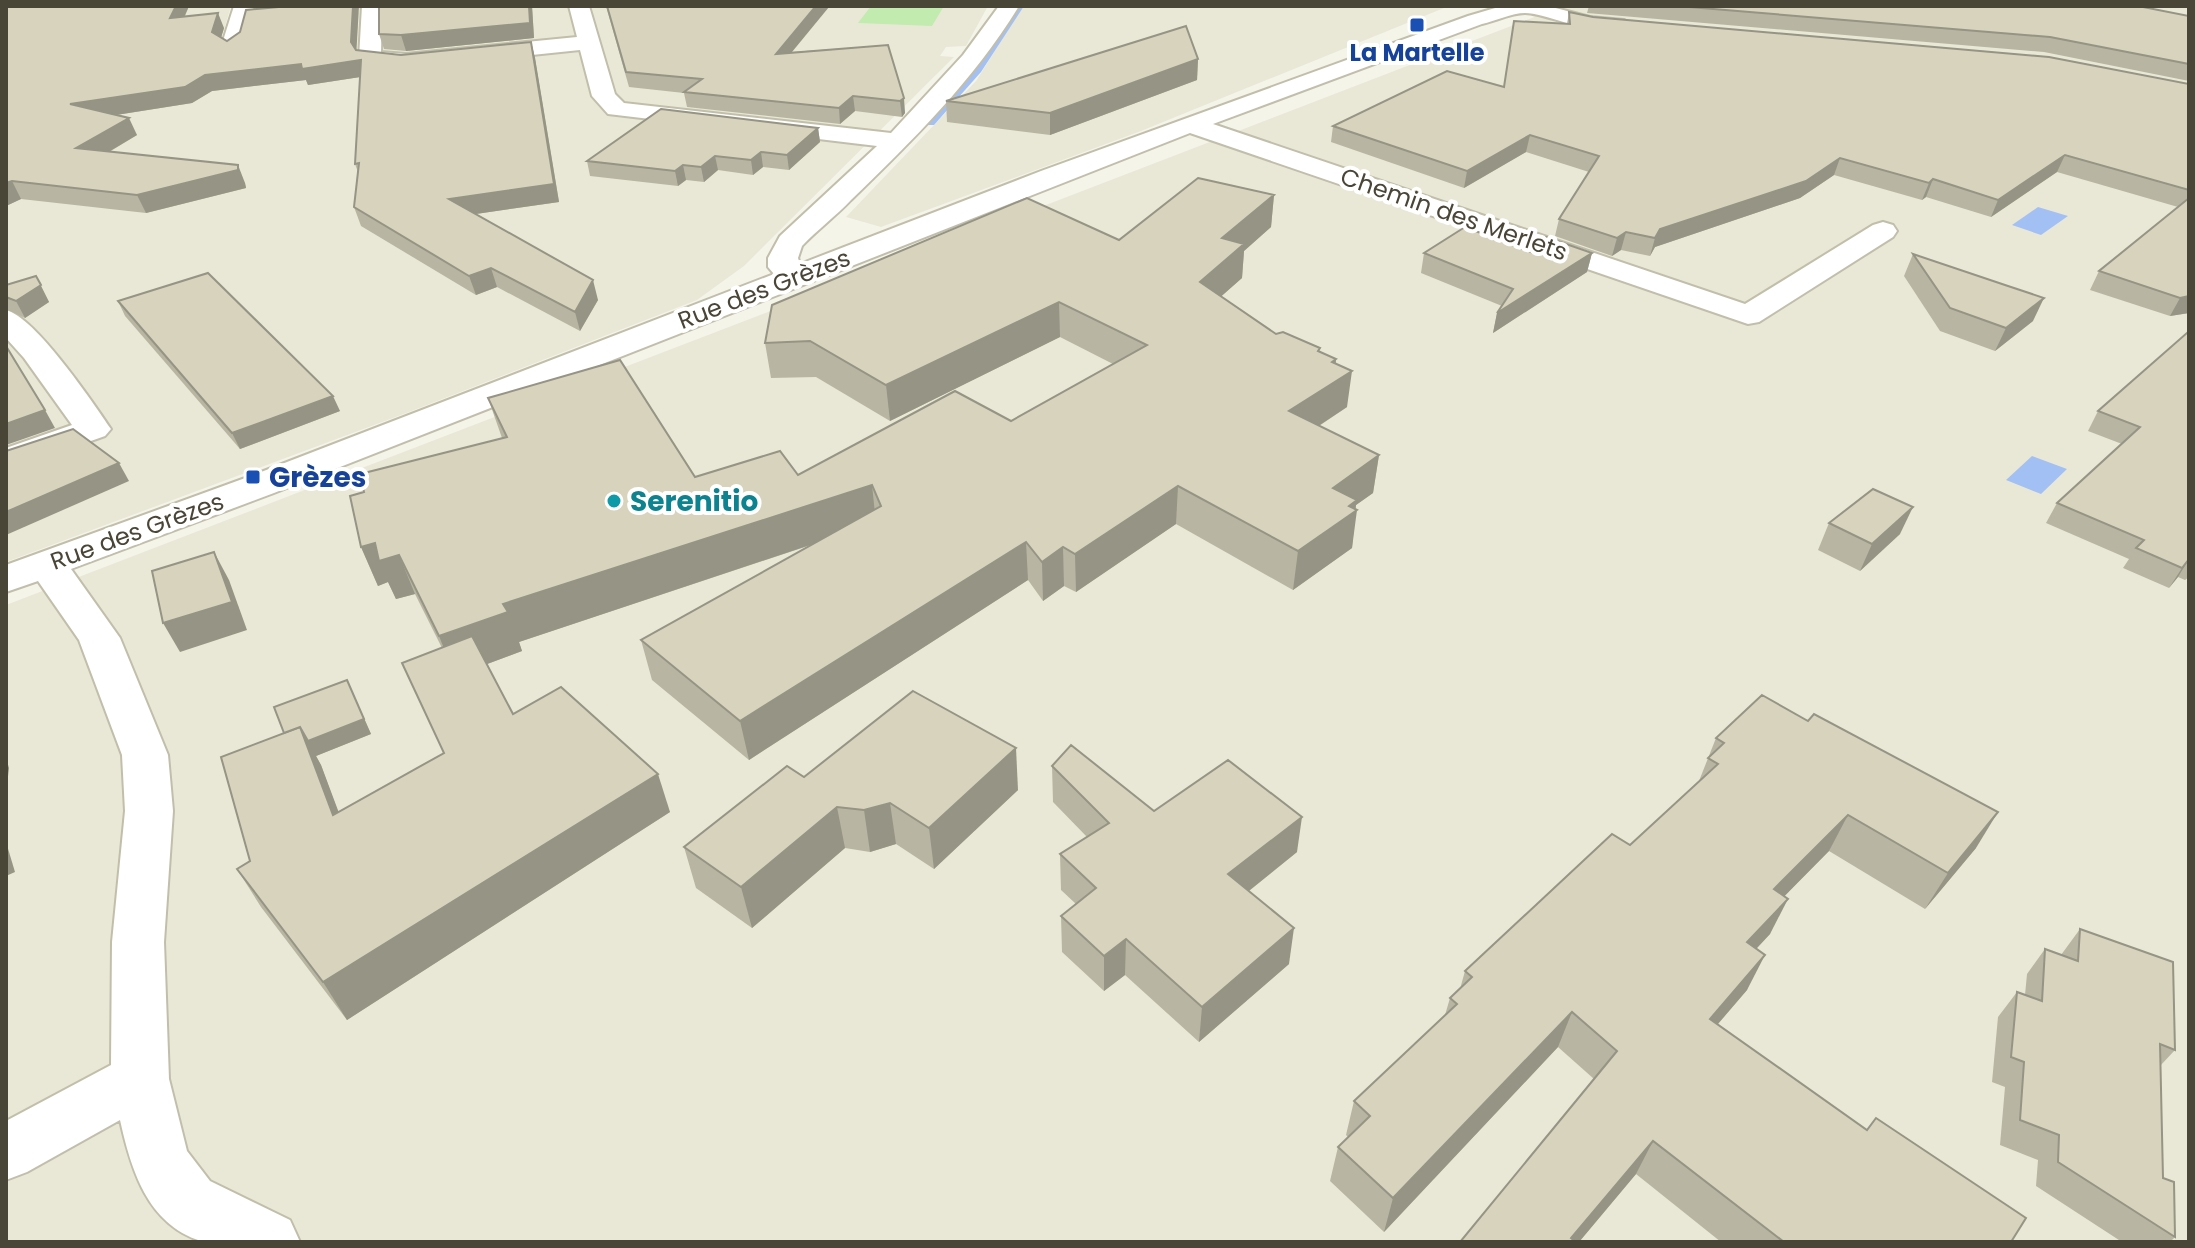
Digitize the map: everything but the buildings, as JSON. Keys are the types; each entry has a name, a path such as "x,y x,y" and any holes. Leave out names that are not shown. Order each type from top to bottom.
{"street":[{"path":"232,47 244,6"},
{"path":"372,6 370,58 377,61 406,61 589,42"},
{"path":"579,6 604,96 609,105 617,109 896,141"},
{"path":"798,276 783,267 782,261 793,237 816,220 896,141 975,55 1009,6"},
{"path":"1524,6 1590,23 1652,28"},
{"name":"Rue des Grèzes","path":"26,572 261,485 1191,125 1399,47 1524,6"},
{"name":"Chemin des Merlets","path":"1191,125 1748,315 1883,231"},
{"path":"816,220 824,243 853,255"},
{"path":"6,319 36,351 93,429 6,460"},
{"path":"26,572 99,638 145,755 149,811 138,942 140,1079 160,1164 188,1202 268,1242"},
{"path":"6,1152 140,1079"}],"shaded area":[{"path":"6,6 231,6 219,47 243,45 254,6 988,6 966,46 946,47 940,56 954,57 744,266 697,300 409,412 6,562"},
{"path":"1023,6 1449,6 1141,131 881,227 846,217 976,81"},
{"path":"1563,6 2189,6 2189,1242 6,1242 6,605"}],"green space":[{"path":"871,6 944,6 932,26 858,23"}],"water":[{"path":"2038,207 2068,216 2041,235 2012,225"},
{"path":"2032,456 2067,469 2041,494 2006,480"}],"waterway":[{"path":"931,123 978,70 1020,6"}],"place":[{"name":"La Martelle","path":"1417,25"},
{"name":"Grèzes","path":"253,477"},
{"name":"Serenitio","path":"614,501"}]}
